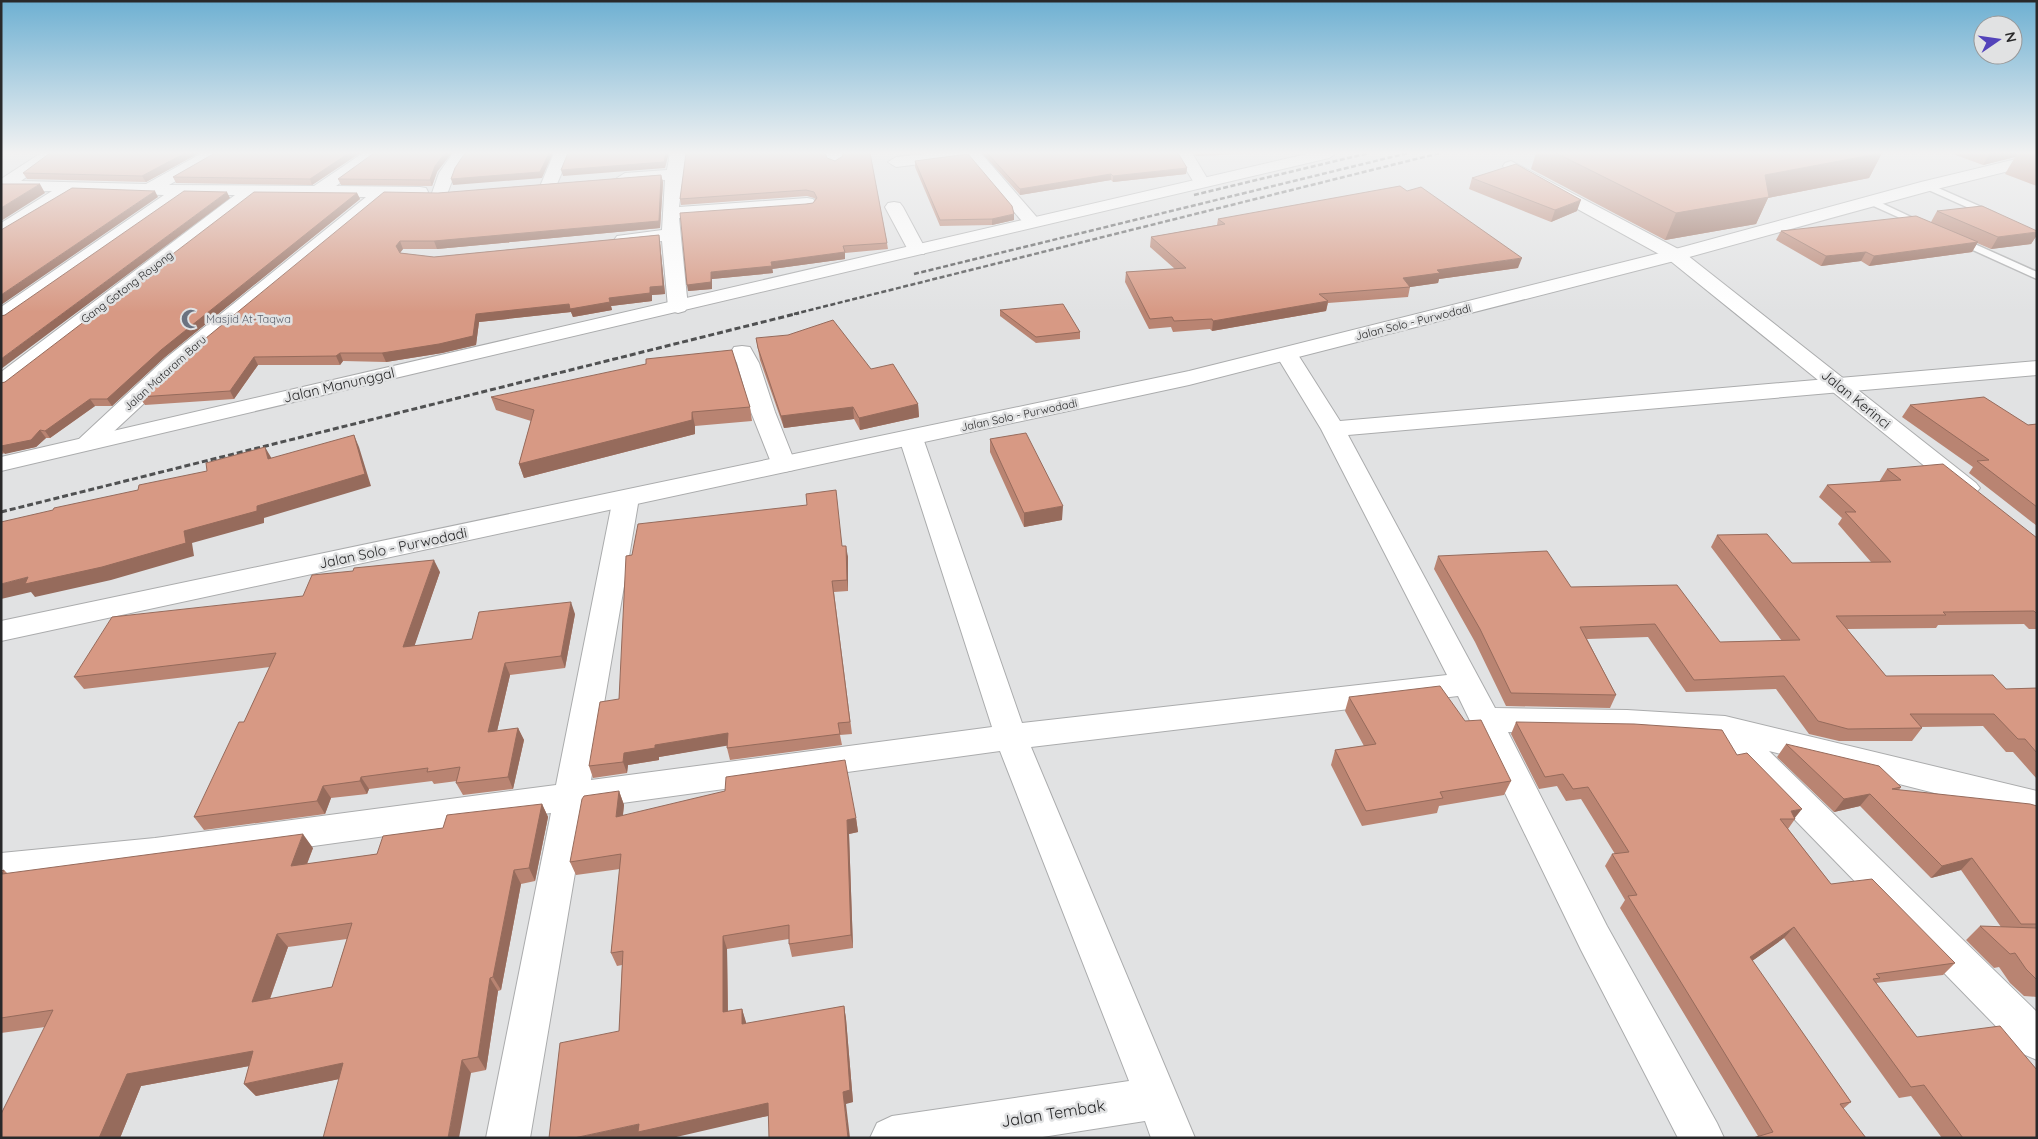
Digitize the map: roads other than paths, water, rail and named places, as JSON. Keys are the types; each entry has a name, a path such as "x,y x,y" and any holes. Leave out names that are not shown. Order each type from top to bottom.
{"street":[{"path":"1,231 41,206"},
{"path":"1,316 159,206"},
{"name":"Gang Gotong Royong","path":"1,383 233,206"},
{"name":"Jalan Mataram Baru","path":"88,443 174,363 365,206"},
{"path":"671,206 669,235 678,307"},
{"path":"670,213 764,206"},
{"path":"1018,206 1032,222"},
{"name":"Jalan Manunggal","path":"1,464 678,307 1101,206"},
{"name":"Jalan Kerinci","path":"1585,206 1675,255 1983,501"},
{"name":"Jalan Solo - Purwodadi","path":"1,631 911,438 1287,355 1857,206"},
{"path":"894,207 917,250"},
{"path":"601,242 669,235"},
{"path":"742,352 748,363 763,412 784,464"},
{"path":"1287,355 1334,429 1486,720 1594,938 1702,1138"},
{"path":"1334,429 2037,368"},
{"path":"911,438 1011,737 1173,1138"},
{"path":"508,1138 626,498"},
{"path":"1,869 155,853 570,795 1011,737 1466,684"},
{"path":"1486,720 1627,722 1725,728 2037,805"},
{"path":"1725,728 2037,1040"},
{"name":"Jalan Tembak","path":"892,1138 1156,1098"}],"lane":[{"path":"1881,206 2037,276"},
{"path":"1973,206 2000,218"}],"railway":[{"path":"914,274 1191,206"},
{"path":"794,314 1227,206"},
{"path":"1,512 799,313"}],"place":[{"name":"Masjid At-Taqwa","path":"191,319"}]}
